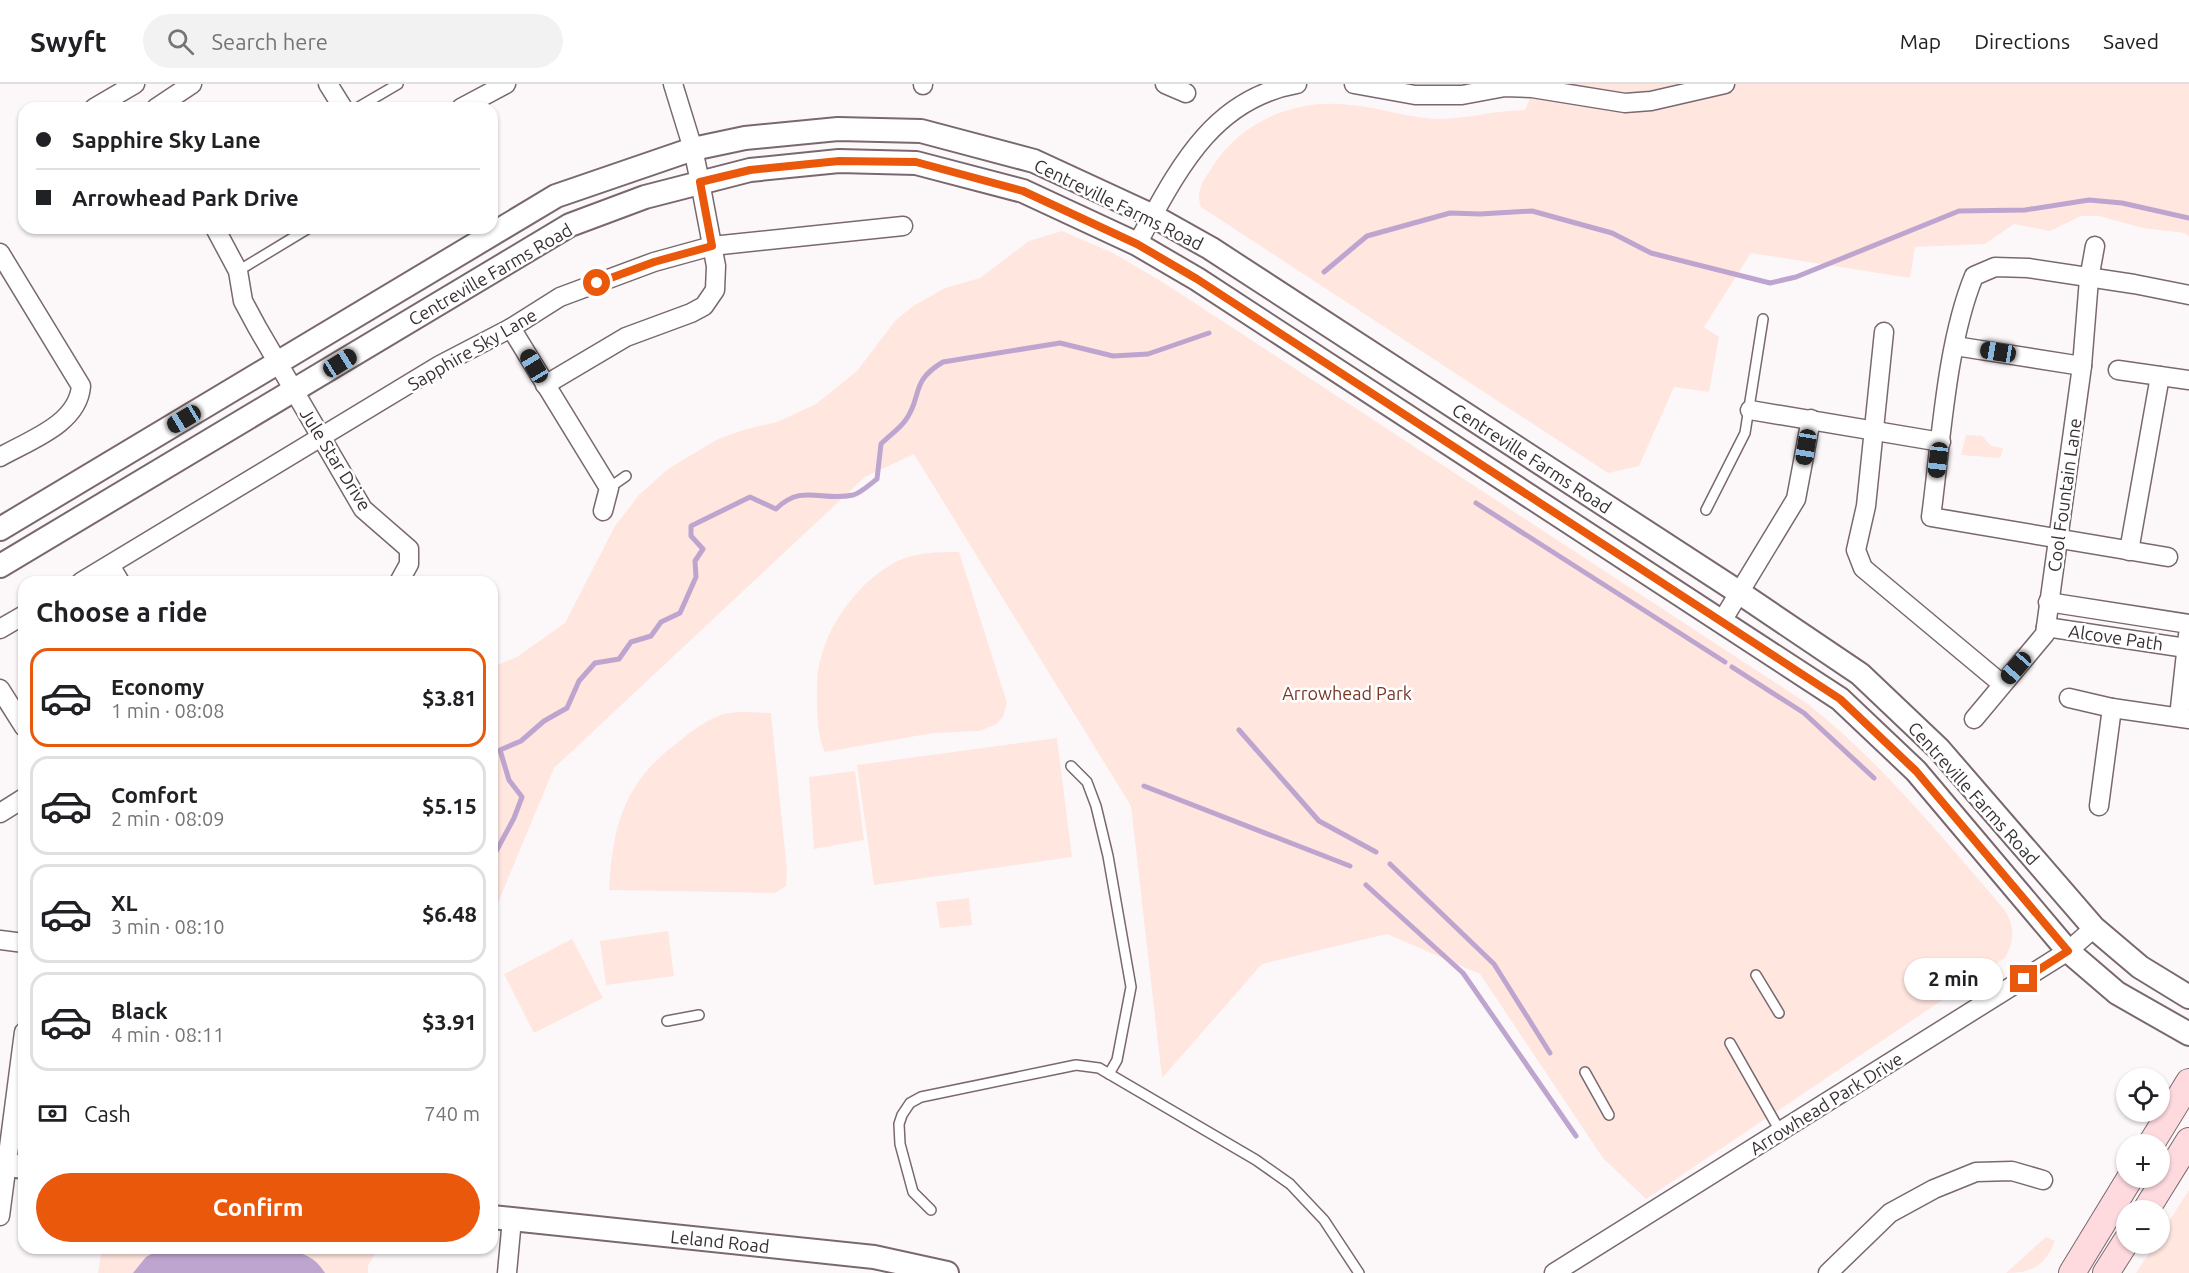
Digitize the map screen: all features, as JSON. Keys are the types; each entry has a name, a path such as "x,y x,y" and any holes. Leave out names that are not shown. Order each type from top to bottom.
{"main road":[{"path":"2157,1134 2189,1082"},
{"path":"2152,1200 2189,1141"},
{"path":"2072,1273 2124,1188"},
{"path":"2106,1273 2118,1254"}],"street":[{"path":"105,102 137,84 148,102"},
{"path":"165,102 192,84"},
{"path":"328,84 339,102"},
{"path":"472,102 506,84"},
{"path":"545,385 626,337 704,306 715,290 717,278 700,182 693,149 673,84"},
{"path":"1165,84 1186,93"},
{"path":"1137,244 1190,155 1221,118 1260,93 1297,84"},
{"path":"1354,84 1415,95 1462,95 1505,85 1625,103 1651,101 1725,84"},
{"name":"Centreville Farms Road","path":"498,231 556,196 693,149 745,138 838,129 921,131 1034,161 1153,216 1210,248 1740,593 1860,674 1939,750 2094,928 2140,967 2189,997"},
{"name":"Centreville Farms Road","path":"0,566 570,225 645,197 750,170 839,161 916,162 1023,191 1137,244 1197,279 1840,699 1916,771 2068,951 2117,993 2189,1034"},
{"name":"Sapphire Sky Lane","path":"91,576 440,365 511,328 560,297 654,262 712,246 903,226"},
{"name":"Jule Star Drive","path":"218,234 238,271 243,301 363,509 409,549 409,564 402,576"},
{"name":"Centreville Farms Road","path":"0,529 492,234"},
{"name":"Cool Fountain Lane","path":"1974,719 2045,634 2082,366 2089,279 2095,246"},
{"path":"0,253 81,386 80,400 69,416 0,457"},
{"path":"2168,557 1931,517 1955,346 1965,298 1974,276 1995,267 2028,268 2134,284 2189,296"},
{"path":"511,328 609,488 603,511"},
{"path":"1884,332 1872,429 1866,506 1856,550 1863,568 2002,684"},
{"path":"1955,346 2082,366"},
{"path":"2118,370 2189,380"},
{"path":"2129,551 2160,376"},
{"path":"1750,410 1941,442"},
{"path":"1722,621 1796,499 1811,419"},
{"path":"110,565 116,576"},
{"name":"Alcove Path","path":"2048,602 2189,623"},
{"path":"0,629 18,618"},
{"path":"2068,698 2112,708 2184,718 2189,623"},
{"name":"Alcove Path","path":"2046,627 2186,648"},
{"path":"0,689 18,718"},
{"path":"2099,806 2112,708"},
{"path":"0,813 18,802"},
{"name":"Arrowhead Park Drive","path":"1554,1273 2068,951 2094,928"},
{"path":"0,940 18,942"},
{"path":"0,1216 10,1166 13,1105 18,1072"},
{"path":"1828,1273 1890,1213 1934,1189 1976,1172 2012,1171 2043,1180"},
{"path":"502,1218 507,1273"},
{"name":"Leland Road","path":"502,1218 874,1257 947,1273"}],"lane":[{"path":"367,102 398,84"},
{"path":"238,271 299,234"},
{"path":"1706,510 1745,433 1763,319"},
{"path":"609,488 626,476"},
{"path":"1071,766 1087,782 1096,806 1108,856 1131,987 1117,1060 1109,1074"},
{"path":"1756,975 1779,1013"},
{"path":"667,1021 699,1015"},
{"path":"1730,1043 1780,1131"},
{"path":"931,1210 913,1192 900,1144 899,1124 910,1103 921,1097 1076,1065 1089,1065 1109,1074 1256,1160 1290,1184 1324,1220 1359,1273"},
{"path":"1585,1072 1609,1115"}],"green space":[{"path":"1536,84 2189,84 2189,237 2185,233 2143,228 2099,216 2081,216 2050,231 2014,224 1985,244 1915,247 1910,278 1751,253 1704,327 1719,337 1709,392 1674,387 1639,466 1608,473 1201,207 1199,201 1204,181 1225,150 1256,124 1273,115 1312,105 1332,104 1363,106 1416,117 1460,118 1525,110"},
{"name":"Arrowhead Park","path":"1062,231 1113,253 1161,281 1808,704 1887,776 2004,909 2012,927 2011,945 2005,958 1646,1199 1603,1158 1480,974 1387,934 1262,964 1162,1078 1131,806 914,454 865,477 554,768 498,903 498,665 517,657 565,623 615,526 639,495 668,469 718,439 777,422 816,404 857,371 895,321 913,306 945,288 980,278 1029,241"},
{"path":"1966,435 1982,436 1991,446 2003,448 2000,458 1961,455"},
{"path":"959,552 1007,703 1003,717 995,725 979,731 933,733 825,752 818,725 819,663 840,615 871,579 896,562 919,554"},
{"path":"736,712 771,713 787,870 786,886 775,893 609,890 614,843 619,823 635,787 647,771 686,735 714,718"},
{"path":"1057,738 1072,857 874,885 857,765"},
{"path":"855,771 864,840 814,849 809,777"},
{"path":"969,898 972,925 940,928 936,902"},
{"path":"668,931 674,976 606,985 600,941"},
{"path":"572,939 603,998 534,1033 504,974"},
{"path":"2189,1190 2189,1273 2136,1273 2148,1254 2170,1254 2170,1219"},
{"path":"2046,1237 2055,1241 2042,1262 2023,1272 2006,1273"},
{"path":"101,1254 375,1254 368,1266 368,1273 98,1273"}],"shaded area":[{"path":"151,1254 300,1254 317,1262 325,1273 133,1273"}],"waterway":[{"path":"1324,272 1367,236 1450,213 1532,211 1612,233 1651,253 1770,283 1796,277 1959,211 2025,210 2089,200 2122,203 2189,218"},
{"path":"498,848 522,797 509,780 500,750 521,741 544,721 567,708 579,681 595,663 619,659 631,642 651,636 661,622 680,613 696,577 695,561 703,549 691,536 691,526 750,497 776,509 786,501 804,495 842,497 862,490 877,479 881,444 905,421 925,376 943,362 1060,343 1113,356 1148,354 1209,333"},
{"path":"1476,503 1725,662"},
{"path":"1732,667 1804,713 1874,778"},
{"path":"1239,730 1319,821 1376,852"},
{"path":"1144,786 1350,866"},
{"path":"1390,864 1494,964 1550,1053"},
{"path":"1366,885 1463,973 1576,1136"}],"route":[{"path":"597,283 654,262 712,246 700,182 750,170 839,161 916,162 1023,191 1137,244 1197,279 1840,699 1916,771 2068,951 2024,979"}]}
